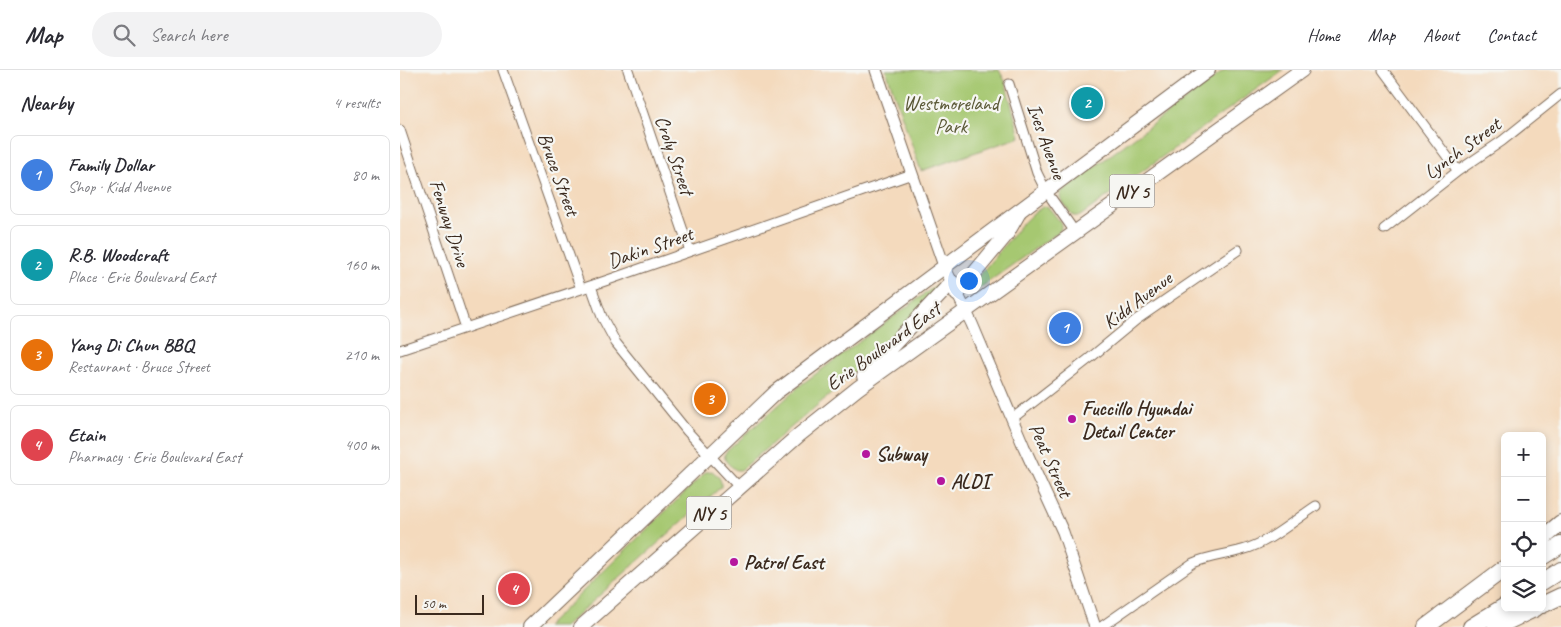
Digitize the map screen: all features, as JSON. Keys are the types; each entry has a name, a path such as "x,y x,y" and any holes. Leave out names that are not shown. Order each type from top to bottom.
{"highway":[{"path":"1546,536 1561,523"},
{"path":"1546,554 1561,545"},
{"path":"1546,579 1561,570"},
{"path":"1427,627 1501,571"},
{"path":"1427,627 1501,582"},
{"path":"1546,603 1561,596"},
{"path":"1471,627 1501,608"},
{"path":"1496,627 1528,612"}],"main road":[{"name":"Erie Boulevard East","path":"530,627 775,394 1208,70"},
{"name":"Erie Boulevard East","path":"581,627 739,487 840,402 1302,70"},
{"path":"840,402 1006,235 1021,209"}],"street":[{"name":"Bruce Street","path":"503,70 581,289"},
{"name":"Croly Street","path":"628,70 690,251"},
{"name":"Peat Street","path":"876,70 944,266 1064,532 1095,627"},
{"path":"1384,70 1458,171"},
{"name":"Ives Avenue","path":"1009,84 1036,173 1046,191 1075,232"},
{"name":"Lynch Street","path":"1384,229 1458,171 1502,141 1561,94"},
{"name":"Fenway Drive","path":"400,130 466,328"},
{"name":"Dakin Street","path":"400,350 591,286 912,174"},
{"name":"Kidd Avenue","path":"1012,418 1136,320 1238,250"},
{"path":"591,286 602,317 616,343 687,431 739,487"},
{"path":"1102,627 1193,563 1207,557 1243,550 1265,541 1316,506"}],"green space":[{"name":"Westmoreland Park","path":"886,70 999,70 1005,81 1020,137 921,171"},
{"path":"1225,70 1283,70 1080,216 1073,216 1061,200 1061,192"},
{"path":"1044,206 1048,207 1061,223 1060,231 970,295 968,289 1022,224"},
{"path":"938,284 941,285 939,292 834,391 741,470 736,470 728,463 725,459 725,453 802,384"},
{"path":"712,471 719,478 721,487 564,627 546,627 706,472"}],"place":[{"name":"R.B. Woodcraft","path":"1087,103"},
{"name":"Family Dollar","path":"1065,328"},
{"name":"Yang Di Chun BBQ","path":"710,399"},
{"name":"Fuccillo Hyundai Detail Center","path":"1072,419"},
{"name":"Subway","path":"866,454"},
{"name":"ALDI","path":"941,481"},
{"name":"Patrol East","path":"734,562"},
{"name":"Etain","path":"514,589"}]}
